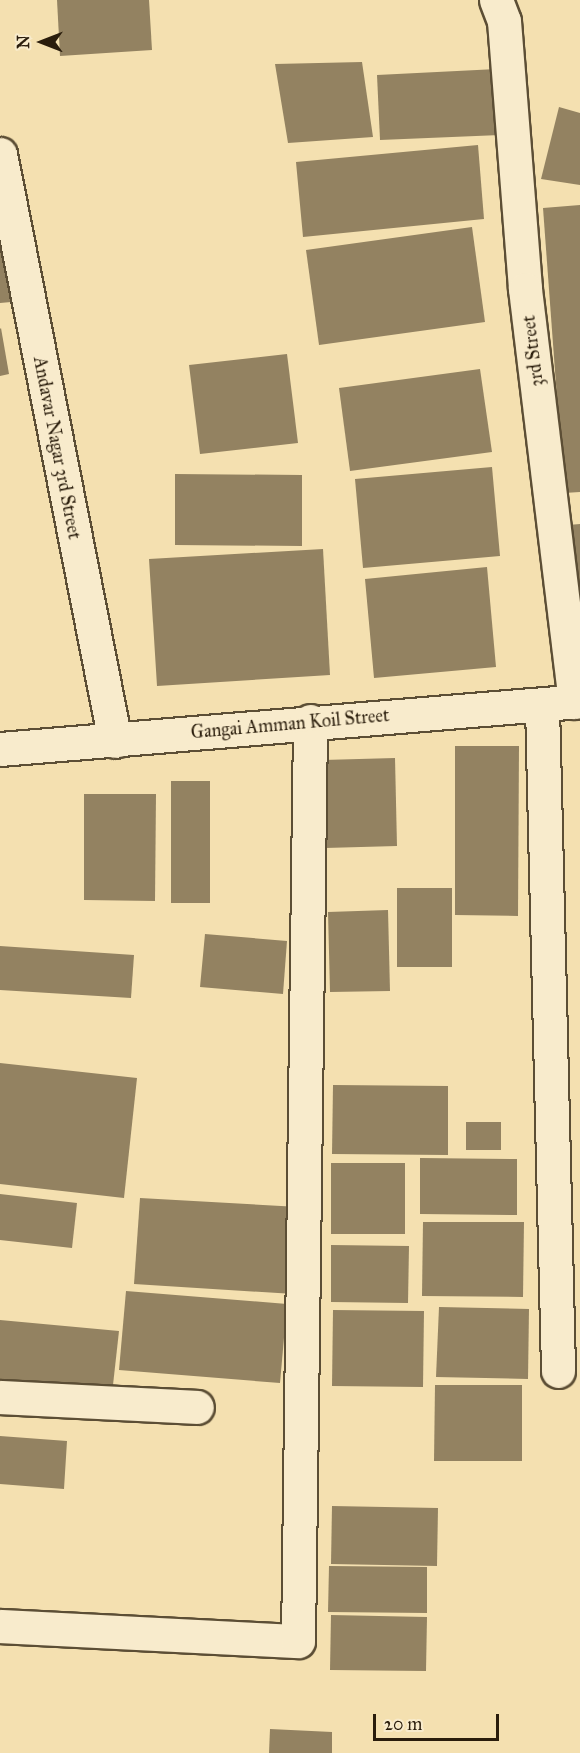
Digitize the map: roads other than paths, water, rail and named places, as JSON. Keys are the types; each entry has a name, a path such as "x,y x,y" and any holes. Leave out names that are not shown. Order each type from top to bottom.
{"street":[{"name":"3rd Street","path":"496,0 504,21 525,289 577,702"},
{"name":"Andavar Nagar 3rd Street","path":"0,154 6,220 115,741"},
{"name":"Gangai Amman Koil Street","path":"0,750 115,741 310,720 577,702"},
{"path":"542,705 558,1371"},
{"path":"0,1626 298,1641 310,720"},
{"path":"0,1397 197,1407"}]}
